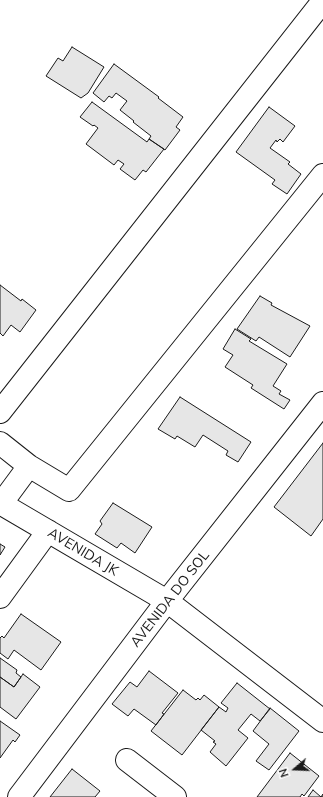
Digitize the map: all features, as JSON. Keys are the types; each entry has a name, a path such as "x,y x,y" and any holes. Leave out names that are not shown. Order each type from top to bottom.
{"street":[{"path":"0,412 323,1"},
{"path":"0,443 29,466 69,490 323,175"},
{"name":"AVENIDA DO SOL","path":"19,797 167,602 323,403"},
{"path":"0,503 29,466"},
{"name":"AVENIDA JK","path":"0,503 167,602 323,721"},
{"path":"0,597 48,531"},
{"path":"127,760 176,797"}],"building":[{"path":"72,47 104,67 88,93 81,98 46,76 58,58 63,61"},
{"path":"114,64 159,97 158,98 183,117 176,127 180,130 165,150 149,139 151,136 120,110 127,101 116,93 112,98 109,96 104,102 93,93"},
{"path":"92,102 147,142 149,139 164,149 146,172 143,170 135,180 120,169 124,164 118,160 114,165 86,144 98,128 80,117"},
{"path":"269,107 295,126 283,142 280,139 277,142 276,140 270,148 290,162 288,164 301,174 287,194 272,184 275,180 236,152"},
{"path":"0,285 36,310 20,332 11,325 3,336 0,333"},
{"path":"260,296 272,303 271,305 310,326 290,357 259,337 256,341 237,329"},
{"path":"235,329 251,339 249,341 287,364 273,386 281,391 279,394 290,400 284,409 251,388 253,385 225,367 233,355 223,349"},
{"path":"180,397 251,442 238,462 226,455 228,451 203,435 195,447 177,436 175,439 158,429"},
{"path":"323,443 323,519 311,536 274,507"},
{"path":"113,503 152,527 135,553 121,543 117,548 95,534 102,524 100,521"},
{"path":"0,544 5,547 0,555"},
{"path":"21,614 61,642 41,670 14,650 8,659 0,653 0,638 2,636 4,638"},
{"path":"0,658 17,670 16,673 21,677 14,687 0,677"},
{"path":"149,671 178,693 162,713 164,714 156,725 134,709 128,716 112,704 130,682 137,687"},
{"path":"23,674 40,687 16,719 0,707 0,677 14,687"},
{"path":"237,683 270,709 260,721 251,714 238,730 248,738 226,766 210,752 216,744 213,742 215,741 201,730 219,707 226,712 228,708 221,703"},
{"path":"183,690 196,700 198,698 200,700 204,695 219,707 182,755 151,731"},
{"path":"270,708 299,731 269,770 256,761 269,744 253,731"},
{"path":"0,721 20,735 15,742 13,740 0,758"},
{"path":"290,753 319,776 304,796 302,794 300,797 257,797"},
{"path":"72,769 100,791 95,797 50,797"},
{"path":"313,790 321,797 308,797"}]}
